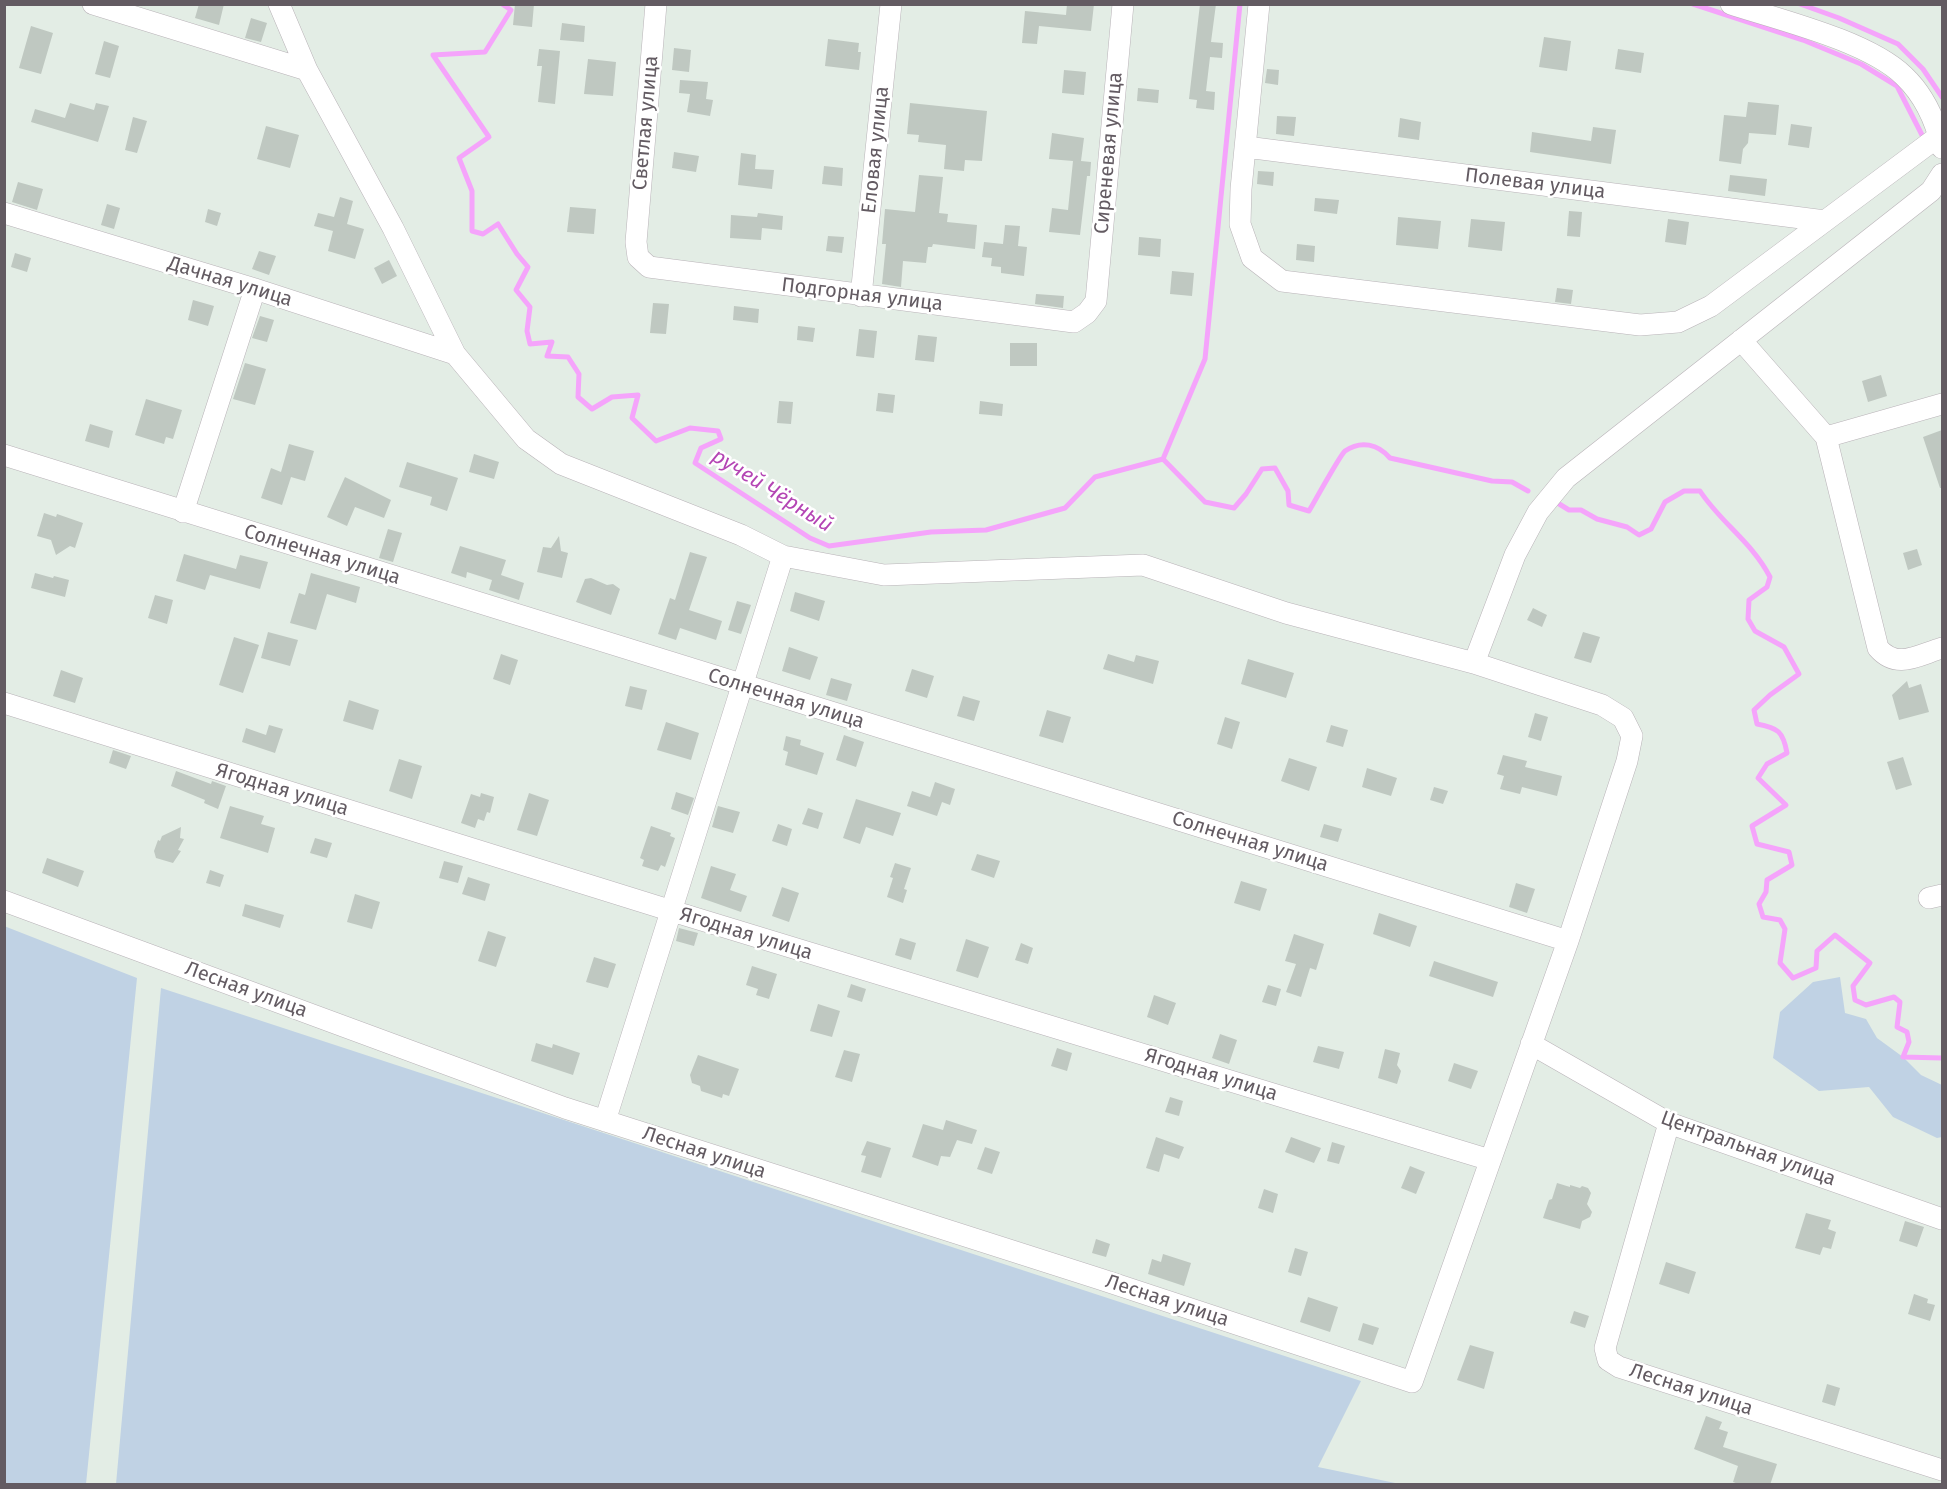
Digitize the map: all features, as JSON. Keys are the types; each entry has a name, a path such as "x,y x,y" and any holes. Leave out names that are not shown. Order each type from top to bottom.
{"street":[{"path":"93,4 307,70"},
{"path":"279,4 307,70 393,228 455,354 526,439 561,464 741,535 783,556 884,575 1143,565 1286,613 1474,663 1602,705 1623,718 1632,736 1627,761 1568,941 1490,1160"},
{"name":"Светлая улица","path":"636,242 656,4"},
{"name":"Еловая улица","path":"861,296 891,4"},
{"name":"Сиреневая улица","path":"1096,301 1123,4"},
{"path":"1259,4 1240,225 1252,258 1282,281 1640,325 1678,322 1711,306 1825,221 1941,142 1924,101 1904,75 1873,54 1840,40 1731,4"},
{"name":"Полевая улица","path":"1246,147 1825,221"},
{"path":"1474,663 1515,555 1538,512 1559,486 1575,470 1931,191 1942,174"},
{"name":"Дачная улица","path":"4,213 255,289 455,354"},
{"name":"Подгорная улица","path":"636,242 638,257 649,267 861,296 1074,322 1087,313 1096,301"},
{"path":"183,512 255,289"},
{"path":"1741,340 1826,437 1878,648 1886,658 1897,661 1942,648"},
{"path":"1826,437 1942,404"},
{"name":"Солнечная улица","path":"4,455 1568,941"},
{"path":"605,1121 783,556"},
{"name":"Ягодная улица","path":"4,703 672,911 1490,1160"},
{"name":"Лесная улица","path":"4,901 565,1108 1100,1279 1412,1382 1490,1160"},
{"name":"Центральная улица","path":"1531,1044 1669,1123 1942,1219"},
{"name":"Лесная улица","path":"1669,1123 1605,1348 1608,1360 1619,1368 1942,1470"}],"shaded area":[{"path":"4,926 137,978 86,1484 5,1484"},
{"path":"1840,977 1845,1013 1866,1019 1877,1038 1903,1057 1921,1075 1942,1085 1942,1137 1937,1138 1893,1117 1869,1087 1819,1091 1773,1058 1780,1012 1813,982"},
{"path":"161,988 1361,1381 1318,1467 1400,1484 116,1484"}],"building":[{"path":"199,4 224,4 219,25 195,18"},
{"path":"515,4 534,4 532,27 513,25"},
{"path":"1067,4 1094,4 1091,31 1039,26 1037,44 1022,43 1025,11 1066,15"},
{"path":"1200,4 1216,4 1211,42 1223,43 1222,58 1210,57 1206,91 1215,92 1214,110 1196,108 1197,100 1189,99"},
{"path":"251,18 267,23 261,42 245,38"},
{"path":"562,23 585,26 584,42 560,40"},
{"path":"31,26 53,33 41,74 19,68"},
{"path":"1544,37 1571,41 1567,71 1539,67"},
{"path":"828,39 859,43 858,52 861,52 859,70 825,66"},
{"path":"104,41 119,46 110,78 95,74"},
{"path":"674,48 691,50 689,72 672,70"},
{"path":"539,49 560,51 555,104 538,102 542,66 537,66"},
{"path":"1618,49 1644,53 1641,73 1615,69"},
{"path":"588,59 616,62 613,96 584,94"},
{"path":"1267,69 1279,70 1278,85 1265,83"},
{"path":"1064,70 1086,72 1084,95 1062,93"},
{"path":"680,80 708,82 706,99 713,100 710,116 687,112 690,94 679,93"},
{"path":"1138,88 1159,90 1158,103 1137,101"},
{"path":"1748,102 1779,105 1776,135 1749,133 1748,143 1743,149 1741,164 1719,161 1724,115 1746,117"},
{"path":"70,103 94,110 96,103 109,106 98,142 31,122 35,109 65,118"},
{"path":"910,103 987,111 982,161 965,160 964,171 944,169 946,145 918,142 919,135 907,134"},
{"path":"1277,116 1296,117 1294,136 1276,134"},
{"path":"133,117 147,121 137,153 125,150"},
{"path":"1400,118 1421,122 1419,140 1398,137"},
{"path":"1791,124 1812,127 1809,148 1788,145"},
{"path":"266,126 299,135 290,168 257,159"},
{"path":"1593,127 1616,130 1611,164 1530,152 1532,132 1591,141"},
{"path":"1052,133 1084,138 1081,161 1091,162 1090,176 1087,176 1080,235 1049,232 1052,208 1068,210 1073,161 1049,159"},
{"path":"674,152 699,156 696,172 672,168"},
{"path":"741,153 756,155 755,169 774,170 772,189 738,185"},
{"path":"824,166 843,168 842,186 822,184"},
{"path":"1258,171 1274,172 1273,186 1257,184"},
{"path":"919,175 943,177 939,213 948,214 947,222 977,225 975,249 933,244 932,247 928,247 926,263 903,261 901,287 882,284 886,244 882,244 885,209 915,212"},
{"path":"1730,175 1767,179 1765,196 1728,191"},
{"path":"18,182 43,189 37,210 12,202"},
{"path":"340,197 353,201 347,224 364,229 355,259 328,251 333,231 314,226 318,213 334,217"},
{"path":"1315,198 1339,200 1337,214 1314,211"},
{"path":"107,204 120,208 114,229 101,225"},
{"path":"570,207 596,209 594,234 567,232"},
{"path":"208,209 221,213 217,226 205,222"},
{"path":"1569,211 1582,212 1580,237 1567,236"},
{"path":"758,213 783,216 782,230 762,228 761,240 730,238 731,215 757,217"},
{"path":"1398,217 1441,221 1438,249 1396,245"},
{"path":"1471,219 1505,222 1502,251 1468,247"},
{"path":"1668,219 1689,222 1686,245 1665,242"},
{"path":"1005,225 1020,226 1018,246 1027,247 1024,276 1001,273 1001,267 991,266 992,258 982,257 984,242 1003,244"},
{"path":"828,236 844,237 842,253 826,251"},
{"path":"1139,237 1161,239 1160,257 1138,255"},
{"path":"1297,244 1315,246 1314,262 1296,260"},
{"path":"259,251 276,256 269,275 252,269"},
{"path":"15,253 31,258 27,272 11,267"},
{"path":"389,260 397,276 382,284 374,268"},
{"path":"1172,271 1194,273 1192,296 1170,294"},
{"path":"1557,288 1573,290 1571,304 1555,302"},
{"path":"1036,294 1064,296 1063,308 1035,304"},
{"path":"193,300 214,306 208,326 188,320"},
{"path":"653,303 669,304 666,334 650,333"},
{"path":"734,306 759,309 758,323 733,320"},
{"path":"260,316 274,320 267,342 252,338"},
{"path":"798,326 815,328 813,342 797,340"},
{"path":"859,329 877,331 874,358 856,356"},
{"path":"918,335 937,337 934,362 915,360"},
{"path":"1010,343 1037,343 1037,366 1010,366"},
{"path":"245,363 266,369 255,405 233,399"},
{"path":"1881,375 1887,396 1868,402 1862,381"},
{"path":"878,393 895,395 893,413 876,411"},
{"path":"146,399 182,410 173,439 166,437 164,444 135,435"},
{"path":"779,401 793,402 791,424 777,423"},
{"path":"980,401 1003,404 1002,416 979,414"},
{"path":"90,424 113,431 109,448 85,441"},
{"path":"1942,430 1942,488 1940,488 1923,437"},
{"path":"289,444 314,451 305,481 291,477 282,505 261,498 271,468 281,472"},
{"path":"474,454 499,462 494,479 469,472"},
{"path":"407,462 458,478 447,511 430,505 432,497 399,487"},
{"path":"345,477 391,500 384,518 355,507 347,526 327,517"},
{"path":"44,513 56,517 57,514 83,523 75,548 70,546 56,555 51,540 37,536"},
{"path":"388,529 402,533 393,562 379,558"},
{"path":"559,536 561,551 568,553 562,578 537,572 543,547 551,548"},
{"path":"460,546 506,560 501,575 524,583 519,600 489,590 492,580 467,572 466,578 451,573"},
{"path":"1917,549 1922,565 1908,570 1903,553"},
{"path":"690,552 707,557 689,610 722,621 716,640 680,628 676,640 658,634 670,598 675,600"},
{"path":"184,554 236,569 240,555 268,562 260,589 210,575 205,590 176,581"},
{"path":"35,573 69,580 65,597 31,588"},
{"path":"311,573 360,587 356,603 327,594 316,630 290,623 299,593 305,595"},
{"path":"591,578 607,585 613,584 620,589 611,615 576,602 585,579"},
{"path":"795,592 825,601 819,621 790,611"},
{"path":"155,595 173,600 167,624 148,618"},
{"path":"737,601 751,605 741,634 728,630"},
{"path":"1533,608 1547,615 1542,627 1527,620"},
{"path":"268,632 298,640 290,666 261,658"},
{"path":"1583,632 1600,637 1591,663 1574,658"},
{"path":"234,637 259,645 243,693 219,685"},
{"path":"789,647 818,657 810,680 782,671"},
{"path":"501,654 518,660 510,685 493,679"},
{"path":"1108,654 1134,662 1136,655 1159,661 1153,684 1103,669"},
{"path":"1248,659 1294,673 1286,698 1241,684"},
{"path":"912,669 934,676 927,698 905,691"},
{"path":"61,670 83,678 75,703 53,696"},
{"path":"831,678 852,684 847,701 826,695"},
{"path":"1907,681 1909,688 1921,684 1929,712 1899,720 1892,695"},
{"path":"630,686 647,690 642,710 625,706"},
{"path":"963,696 980,701 974,721 957,716"},
{"path":"349,700 379,710 373,730 343,721"},
{"path":"1047,710 1071,717 1063,743 1039,736"},
{"path":"1535,713 1548,717 1541,741 1528,737"},
{"path":"1225,717 1240,722 1232,749 1217,744"},
{"path":"666,722 699,733 691,760 657,750"},
{"path":"269,725 283,729 275,753 242,742 246,728 266,735"},
{"path":"1331,725 1348,730 1343,747 1326,742"},
{"path":"844,735 864,742 856,767 836,760"},
{"path":"786,736 801,740 800,745 824,753 817,775 785,765 788,752 783,750"},
{"path":"113,750 131,756 126,769 109,763"},
{"path":"1503,755 1527,761 1525,767 1562,776 1557,796 1522,787 1520,794 1500,789 1504,776 1497,774"},
{"path":"1903,757 1912,785 1896,790 1887,762"},
{"path":"1289,758 1317,767 1309,791 1281,781"},
{"path":"399,759 422,766 412,799 389,791"},
{"path":"1367,768 1397,778 1391,796 1362,787"},
{"path":"176,771 211,784 212,781 226,786 218,809 204,803 205,800 171,786"},
{"path":"935,782 955,789 950,805 942,802 937,816 907,806 912,791 930,797"},
{"path":"1434,787 1448,791 1443,804 1430,800"},
{"path":"676,792 694,798 688,815 671,809"},
{"path":"481,793 494,797 490,813 487,812 484,821 478,819 475,828 461,823 471,794 480,797"},
{"path":"529,793 549,800 537,836 517,830"},
{"path":"856,799 901,813 893,836 866,827 860,844 843,838"},
{"path":"230,806 264,816 261,824 275,828 268,853 220,838"},
{"path":"718,806 740,812 733,833 712,827"},
{"path":"808,808 823,813 818,829 802,824"},
{"path":"778,824 792,829 787,846 772,841"},
{"path":"1324,824 1342,829 1338,842 1320,837"},
{"path":"651,826 671,833 670,836 675,838 665,867 661,865 658,871 642,866 644,860 640,858"},
{"path":"181,827 180,838 184,839 178,850 181,851 173,863 156,858 154,851 158,840 160,841 162,836"},
{"path":"315,838 332,843 327,858 310,853"},
{"path":"977,854 1000,861 994,878 971,870"},
{"path":"47,858 84,871 78,887 42,873"},
{"path":"444,861 463,866 458,883 439,878"},
{"path":"895,863 911,868 904,889 907,890 903,903 887,897"},
{"path":"711,866 736,874 730,890 747,896 741,912 701,898"},
{"path":"210,870 224,875 220,887 206,883"},
{"path":"468,877 490,884 485,901 462,894"},
{"path":"1241,881 1267,889 1260,911 1234,903"},
{"path":"1516,883 1535,889 1527,913 1509,907"},
{"path":"782,887 799,893 789,922 772,916"},
{"path":"355,894 380,902 372,929 347,922"},
{"path":"245,904 284,915 280,928 242,916"},
{"path":"1379,913 1417,926 1410,947 1373,934"},
{"path":"679,928 698,933 694,946 676,941"},
{"path":"488,931 506,937 496,967 478,961"},
{"path":"1294,934 1324,944 1316,970 1310,968 1301,997 1286,992 1296,964 1285,961"},
{"path":"900,938 916,943 911,960 895,955"},
{"path":"966,939 989,947 978,978 956,971"},
{"path":"1021,943 1033,948 1028,964 1015,960"},
{"path":"594,957 616,964 608,988 586,982"},
{"path":"1434,961 1498,982 1493,997 1429,976"},
{"path":"752,966 777,974 769,999 756,995 758,989 746,985"},
{"path":"851,984 866,989 862,1002 847,997"},
{"path":"1268,985 1281,989 1276,1006 1262,1002"},
{"path":"1154,995 1176,1003 1168,1025 1147,1017"},
{"path":"818,1004 840,1011 832,1037 810,1031"},
{"path":"1220,1034 1237,1040 1229,1064 1212,1058"},
{"path":"536,1043 552,1048 553,1044 580,1053 573,1075 531,1061"},
{"path":"1318,1046 1344,1052 1339,1069 1313,1062"},
{"path":"1057,1048 1072,1053 1067,1071 1051,1066"},
{"path":"1385,1049 1400,1053 1397,1065 1401,1071 1397,1084 1378,1078"},
{"path":"844,1050 860,1054 852,1082 835,1077"},
{"path":"698,1055 739,1069 729,1096 723,1094 722,1098 701,1091 700,1086 692,1083 690,1075"},
{"path":"1454,1063 1478,1071 1471,1089 1448,1081"},
{"path":"1170,1097 1183,1101 1179,1116 1165,1112"},
{"path":"946,1120 977,1130 972,1144 957,1140 950,1157 941,1156 938,1166 912,1157 923,1124 943,1130"},
{"path":"1156,1137 1184,1147 1179,1159 1164,1154 1159,1172 1146,1168"},
{"path":"1291,1137 1321,1148 1314,1163 1285,1152"},
{"path":"867,1141 891,1148 881,1178 861,1172 866,1156 861,1155"},
{"path":"1332,1142 1345,1146 1339,1164 1327,1161"},
{"path":"985,1147 1000,1152 992,1174 977,1169"},
{"path":"1410,1166 1425,1172 1416,1194 1401,1188"},
{"path":"1557,1183 1570,1187 1570,1185 1580,1188 1582,1186 1588,1188 1591,1193 1587,1204 1592,1212 1590,1217 1582,1221 1580,1229 1543,1218"},
{"path":"1264,1189 1278,1194 1273,1213 1258,1208"},
{"path":"1806,1213 1831,1220 1828,1229 1836,1232 1831,1249 1823,1247 1820,1255 1795,1248"},
{"path":"1905,1221 1924,1227 1917,1247 1899,1241"},
{"path":"1096,1239 1110,1244 1106,1257 1092,1253"},
{"path":"1295,1248 1308,1252 1301,1276 1288,1272"},
{"path":"1163,1254 1191,1263 1184,1286 1148,1274 1152,1259 1161,1262"},
{"path":"1666,1262 1696,1272 1689,1294 1659,1284"},
{"path":"1914,1294 1928,1299 1927,1303 1935,1305 1930,1321 1908,1314"},
{"path":"1308,1297 1338,1307 1330,1332 1300,1322"},
{"path":"1574,1311 1589,1316 1585,1328 1570,1323"},
{"path":"1363,1323 1379,1328 1373,1345 1358,1340"},
{"path":"1470,1345 1494,1352 1484,1389 1457,1380"},
{"path":"1827,1384 1840,1388 1835,1406 1822,1402"},
{"path":"1706,1416 1722,1422 1719,1429 1728,1432 1723,1447 1777,1464 1770,1485 1741,1485 1733,1482 1738,1466 1694,1449"}],"waterway":[{"name":"ручей Чёрный","path":"502,4 511,10 485,52 433,55 489,137 459,158 472,191 472,231 483,234 498,224 528,267 516,290 530,307 527,331 530,344 552,342 547,356 568,357 579,374 578,397 592,409 612,397 638,395 632,418 656,441 690,428 718,431 721,439 701,448 695,463 810,538 829,546 931,532 986,530 1065,508 1095,477 1163,459 1205,502 1234,508 1262,469 1275,468 1288,491 1289,505 1309,511 1342,454 1357,445 1375,447 1390,458 1492,481 1512,482 1528,491"},
{"path":"1163,459 1205,359 1240,4"},
{"path":"1693,4 1803,40 1861,64 1897,86 1922,135"},
{"path":"1800,4 1898,44 1923,69 1942,97"},
{"name":"ручей Чёрный","path":"1556,502 1569,510 1581,510 1597,519 1627,527 1639,535 1651,529 1665,502 1684,491 1700,491 1763,565 1770,577 1767,587 1749,600 1748,619 1755,631 1784,647 1799,674 1754,710 1757,724 1775,729 1781,735 1787,753 1767,764 1758,778 1786,805 1752,826 1757,844 1789,852 1792,865 1767,880 1766,892 1759,904 1763,917 1780,920 1785,929 1780,963 1793,978 1816,968 1817,951 1835,935 1870,963 1853,986 1855,1000 1866,1005 1894,997 1900,1002 1897,1027 1907,1032 1909,1042 1903,1057 1942,1058"}]}
